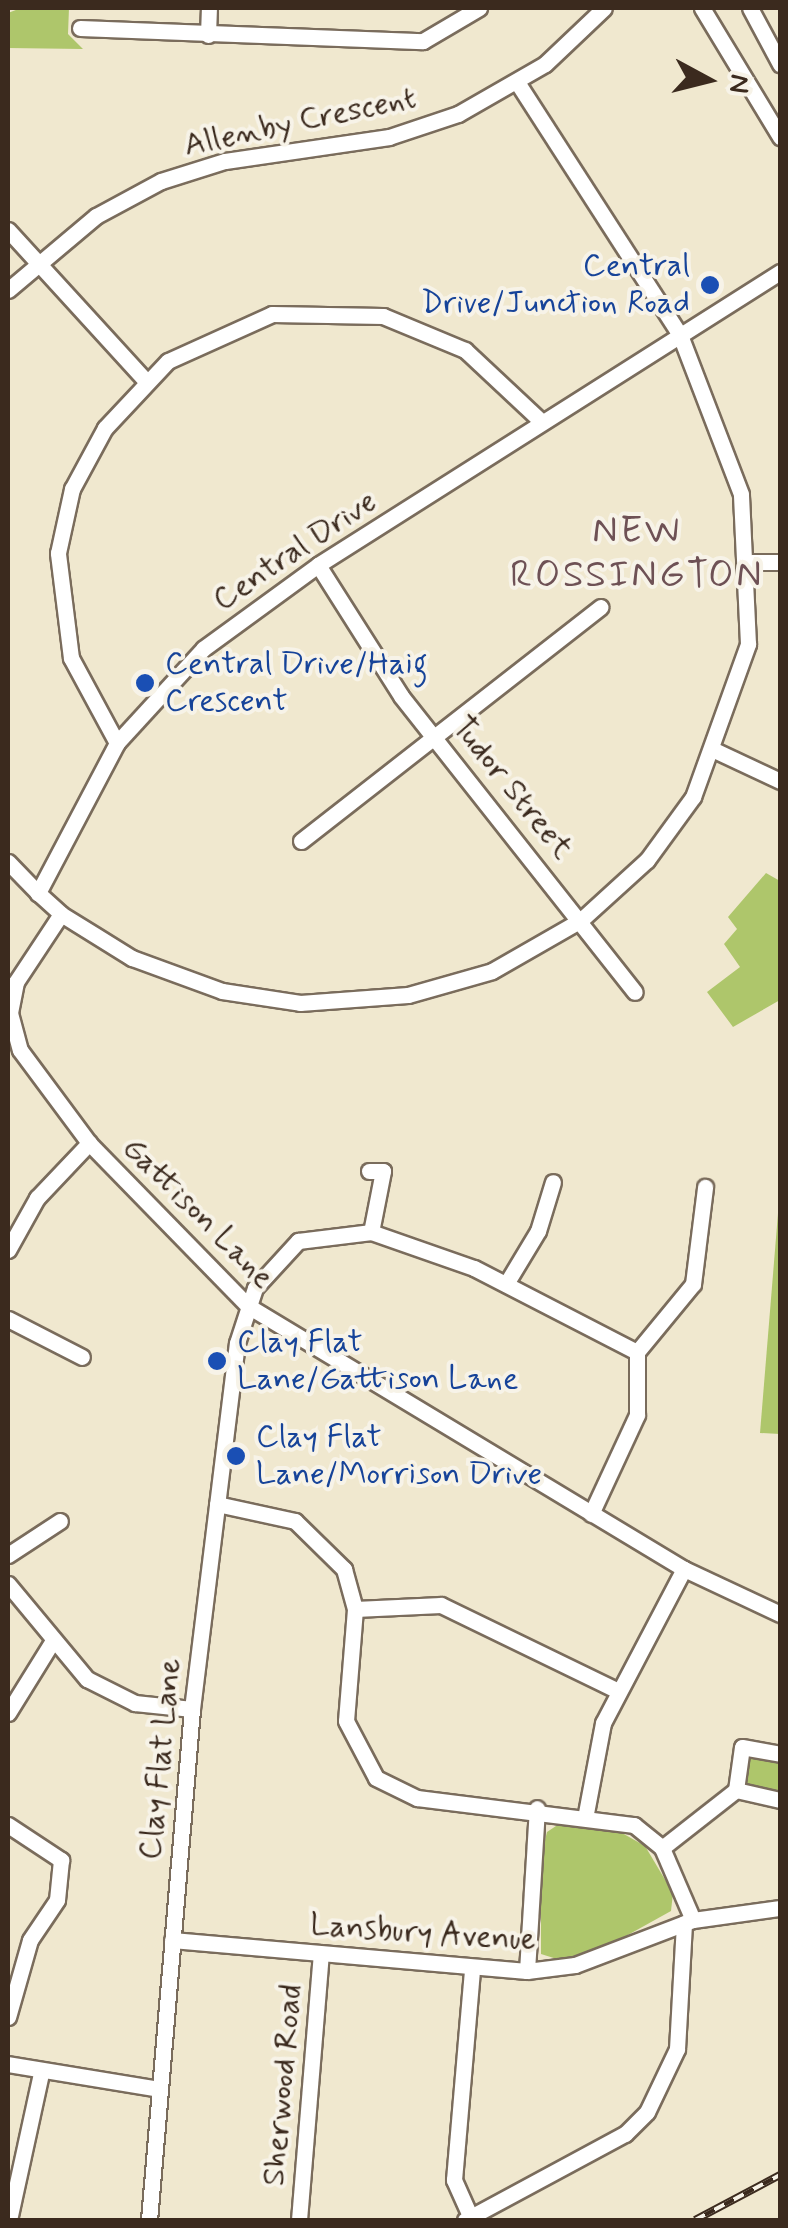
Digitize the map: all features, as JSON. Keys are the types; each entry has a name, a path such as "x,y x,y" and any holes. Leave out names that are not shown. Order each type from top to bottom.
{"street":[{"path":"208,35 209,8"},
{"path":"80,28 423,42 479,8"},
{"name":"Allenby Crescent","path":"8,290 37,261 96,216 177,176 417,130 517,82 604,8"},
{"path":"702,8 780,137"},
{"path":"750,8 780,64"},
{"path":"8,862 62,914 178,978 300,1004 438,989 492,971 581,920 666,836 716,751 748,644 752,562 729,453 680,334 517,82"},
{"path":"8,230 144,380"},
{"name":"Central Drive","path":"38,893 117,743 203,649 318,564 780,272"},
{"path":"117,743 71,658 58,552 86,460 144,380 244,321 343,311 412,326 465,350 542,422"},
{"path":"752,562 780,562"},
{"name":"Tudor Street","path":"318,564 434,735 634,992"},
{"path":"301,840 600,608"},
{"path":"716,751 780,782"},
{"path":"9,997 62,914"},
{"name":"Gattison Lane","path":"9,997 20,1050 89,1142 248,1306 684,1568 780,1614"},
{"path":"8,1250 37,1198 89,1142"},
{"path":"369,1171 383,1171 371,1232"},
{"path":"506,1284 538,1231 553,1182"},
{"path":"591,1514 636,1415 636,1352 693,1284 705,1187"},
{"path":"248,1306 298,1240 371,1232 506,1284 636,1352"},
{"name":"Clay Flat Lane","path":"149,2220 192,1710 248,1306"},
{"path":"8,1319 82,1357"},
{"path":"218,1504 280,1513 317,1536 344,1569 355,1609 346,1721 366,1768 416,1798 586,1812 634,1826 662,1848 688,1922 675,2061 648,2112 625,2134 468,2219 454,2180 472,1968"},
{"path":"8,1555 60,1521"},
{"path":"586,1812 618,1691 684,1568"},
{"path":"8,1584 52,1642 119,1697 192,1710"},
{"path":"355,1609 441,1605 618,1691"},
{"path":"8,1713 52,1642"},
{"path":"662,1848 736,1790 742,1747 780,1754"},
{"path":"736,1790 780,1800"},
{"path":"528,1971 537,1808"},
{"path":"8,1825 61,1860 57,1900 30,1940 8,2017"},
{"name":"Lansbury Avenue","path":"172,1940 528,1971 575,1965 688,1922 780,1908"},
{"name":"Sherwood Road","path":"299,2220 321,1954"},
{"path":"8,2064 41,2073 159,2088"},
{"path":"9,2220 41,2073"}],"green space":[{"path":"21,8 69,8 68,34 83,49 8,48 8,13"},
{"path":"766,873 780,881 780,1000 733,1027 707,992 740,967 724,944 737,929 728,917"},
{"path":"780,1189 780,1434 760,1433"},
{"path":"780,1754 780,1800 752,1797 732,1778 736,1757"},
{"path":"562,1822 615,1829 645,1846 673,1893 671,1911 608,1946 560,1960 541,1954 541,1856 547,1832"}],"railway":[{"path":"695,2220 780,2175"}],"place":[{"name":"Central Drive/Junction Road","path":"710,285"},
{"name":"Central Drive/Haig Crescent","path":"145,683"},
{"name":"Clay Flat Lane/Gattison Lane","path":"217,1361"},
{"name":"Clay Flat Lane/Morrison Drive","path":"236,1456"}],"district":[{"name":"NEW ROSSINGTON","path":"637,554"}]}
